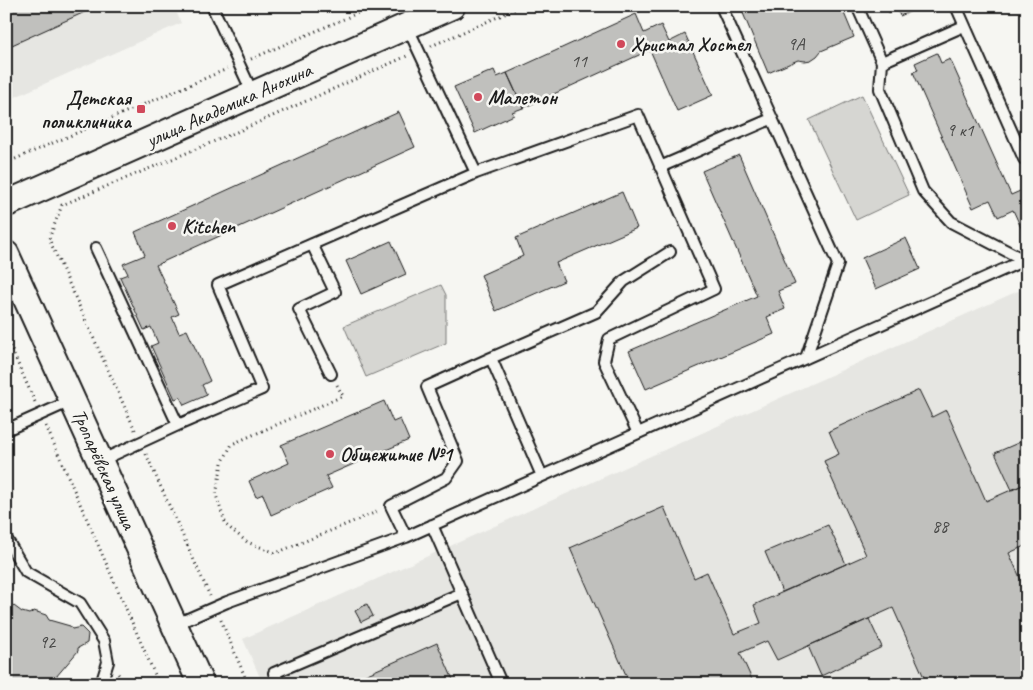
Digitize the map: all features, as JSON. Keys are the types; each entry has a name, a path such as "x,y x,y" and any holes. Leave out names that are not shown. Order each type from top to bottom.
{"street":[{"name":"улица Академика Анохина","path":"6,204 452,6"},
{"name":"Тропарёвская улица","path":"6,254 201,684"}],"lane":[{"path":"212,6 253,94"},
{"path":"721,6 838,264 806,358"},
{"path":"857,6 882,62 880,89 924,192 951,222 1025,260"},
{"path":"956,6 1024,159 1027,158"},
{"path":"407,26 476,173"},
{"path":"882,62 964,26"},
{"path":"100,462 178,425 262,389 218,285 476,173 638,115 714,289 609,339 604,361 638,433"},
{"path":"660,167 771,119"},
{"path":"312,244 335,292 299,309 331,374"},
{"path":"96,248 178,425"},
{"path":"406,537 391,506 446,478 458,461 427,387 596,312 624,281 670,252"},
{"path":"174,625 215,606 406,537 1025,260"},
{"path":"491,358 542,476"},
{"path":"6,430 73,400"},
{"path":"432,525 501,683 499,684"},
{"path":"6,538 26,572 80,603 104,640 108,662 101,684"},
{"path":"280,684 274,674 462,593"}],"path":[{"path":"6,163 374,6"},
{"path":"248,684 215,606 49,239 62,205 239,131 523,6"},
{"path":"6,337 159,684"},
{"path":"331,374 343,396 232,444 222,463 216,495 226,526 247,542 276,553 391,506"}],"shaded area":[{"path":"6,6 174,6 181,23 6,101"},
{"path":"862,95 909,195 856,220 809,120"},
{"path":"441,285 446,295 446,343 366,377 344,326"},
{"path":"1027,287 1027,684 263,684 243,639"}],"building":[{"path":"6,6 98,6 12,45 6,33"},
{"path":"740,6 841,6 854,37 821,51 811,60 798,60 768,73"},
{"path":"886,6 921,7 900,16 897,9 889,13"},
{"path":"636,14 644,33 661,25 669,42 685,34 713,95 677,111 650,50 523,108 507,73"},
{"path":"937,53 941,63 950,59 1011,195 1027,188 1027,230 1023,232 1013,210 998,217 990,200 973,208 913,72 918,70 915,63"},
{"path":"494,70 497,77 507,73 523,108 512,112 514,115 475,133 454,87"},
{"path":"399,112 415,147 156,265 179,314 172,317 179,333 187,330 210,381 202,385 207,395 184,405 180,397 175,399 151,346 158,343 151,327 144,330 120,277 128,274 123,264 145,255 135,232"},
{"path":"739,155 795,284 778,291 785,309 767,317 774,334 646,389 629,351 757,296 702,171"},
{"path":"622,192 637,228 556,263 564,281 496,311 481,275 523,256 516,238"},
{"path":"906,238 920,269 876,289 862,258"},
{"path":"391,241 406,274 361,294 346,261"},
{"path":"919,390 932,417 946,410 986,501 1027,483 1027,545 1009,553 1027,593 1027,684 927,684 893,608 777,660 767,641 740,653 754,684 630,684 570,548 664,507 694,578 707,572 734,634 761,623 754,605 866,555 824,461 839,454 829,431"},
{"name":"Общежитие №1","path":"384,401 393,422 400,419 409,440 326,476 332,488 271,515 263,494 256,497 249,481 289,463 281,445"},
{"path":"1027,439 1027,483 1012,490 995,453"},
{"path":"828,525 846,564 782,592 765,552"},
{"path":"6,600 22,612 29,614 34,611 46,615 49,620 70,626 72,629 81,627 88,634 87,643 78,648 78,651 50,684 6,684"},
{"path":"367,604 373,616 361,622 355,611"},
{"path":"869,619 882,647 821,676 808,646"},
{"path":"437,643 454,682 450,684 345,684"}],"place":[{"name":"Христал Хостел","path":"621,44"},
{"name":"Малетон","path":"478,97"},
{"name":"Детская поликлиника","path":"141,109"},
{"name":"Kitchen","path":"172,226"},
{"name":"Общежитие №1","path":"330,454"}]}
